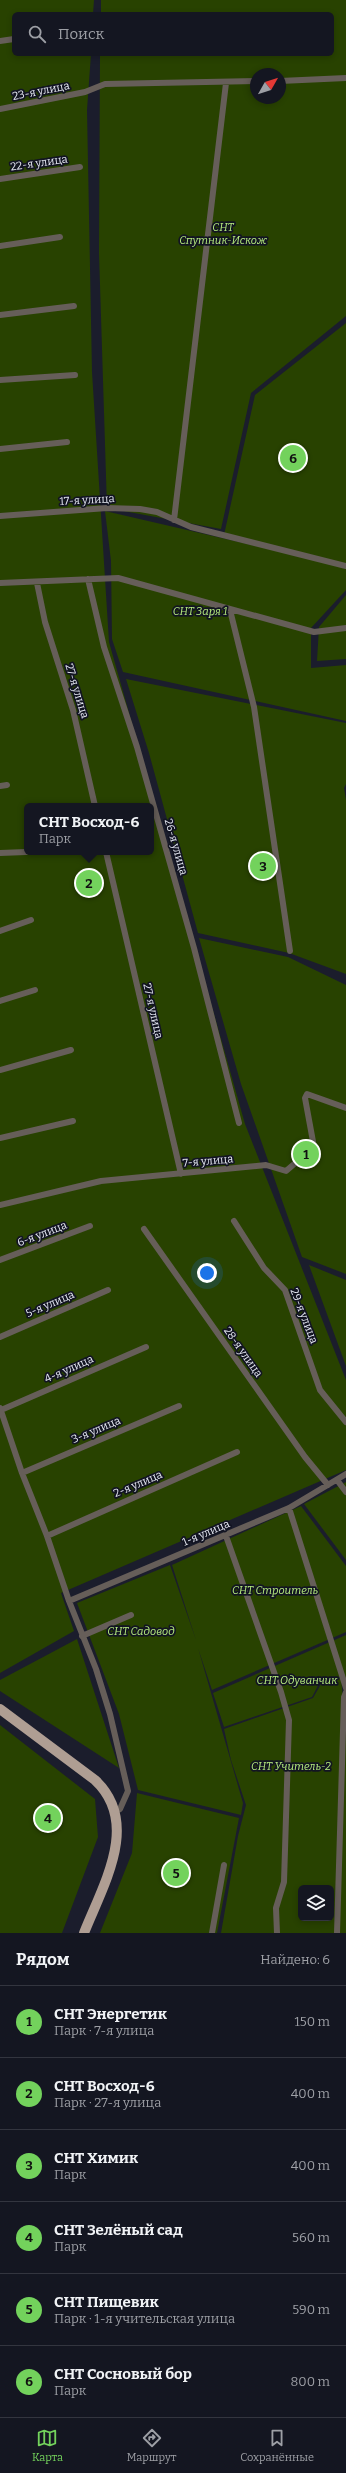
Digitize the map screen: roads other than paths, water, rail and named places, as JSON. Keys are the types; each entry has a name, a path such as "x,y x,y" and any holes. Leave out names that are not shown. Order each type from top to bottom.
{"main road":[{"path":"0,1709 96,1780 108,1794 116,1811 118,1827 115,1851 84,1933"}],"street":[{"path":"0,41 12,39"},
{"path":"286,81 346,78"},
{"name":"23-я улица","path":"0,109 85,92 105,84 250,81"},
{"path":"174,520 226,83"},
{"name":"22-я улица","path":"0,179 80,167"},
{"path":"0,246 60,237"},
{"path":"0,315 74,306"},
{"path":"0,380 75,375"},
{"path":"0,449 66,442"},
{"name":"17-я улица","path":"0,516 107,508 157,512 205,531 346,566"},
{"path":"0,584 118,578 314,632 346,628"},
{"name":"26-я улица","path":"88,579 104,647 137,747 153,803"},
{"name":"27-я улица","path":"38,583 45,622 73,710 94,803"},
{"path":"230,610 254,707 290,951"},
{"name":"26-я улица","path":"154,807 194,948 239,1123"},
{"path":"0,853 24,852"},
{"name":"27-я улица","path":"107,855 181,1174"},
{"path":"0,931 31,920"},
{"path":"0,1001 36,990"},
{"path":"0,1070 71,1050"},
{"name":"7-я улица","path":"0,1205 101,1181 266,1165 286,1171 314,1147 305,1098 307,1094 346,1108"},
{"path":"0,1138 73,1121"},
{"name":"29-я улица","path":"234,1221 264,1268 285,1290 320,1390 346,1422"},
{"name":"6-я улица","path":"0,1260 90,1226"},
{"name":"28-я улица","path":"144,1229 305,1457 328,1485"},
{"name":"5-я улица","path":"0,1337 108,1290"},
{"name":"4-я улица","path":"0,1409 146,1347"},
{"name":"3-я улица","path":"22,1472 179,1406"},
{"path":"0,1409 82,1636 96,1669 121,1755 128,1790 120,1810 116,1811"},
{"name":"2-я улица","path":"47,1536 237,1452"},
{"name":"1-я улица","path":"70,1601 289,1508 346,1474"},
{"path":"337,1480 346,1492"},
{"path":"289,1508 346,1688"},
{"path":"226,1536 281,1692 289,1720 284,1882 276,1908 277,1933"},
{"path":"82,1636 131,1615"},
{"path":"337,1933 344,1697 346,1692"},
{"path":"212,1933 224,1865"}],"place":[{"name":"СНТ Сосновый бор","path":"293,458"},
{"name":"СНТ Химик","path":"263,866"},
{"name":"СНТ Восход-6","path":"89,883"},
{"name":"СНТ Энергетик","path":"306,1154"},
{"name":"СНТ Зелёный сад","path":"48,1818"},
{"name":"СНТ Пищевик","path":"176,1873"}],"park label":[{"name":"СНТ Спутник-Искож","path":"223,233"},
{"name":"СНТ Заря 1","path":"200,611"},
{"name":"СНТ Строитель","path":"275,1590"},
{"name":"СНТ Садовод","path":"141,1631"},
{"name":"СНТ Одуванчик","path":"297,1680"},
{"name":"СНТ Учитель-2","path":"291,1766"}]}
